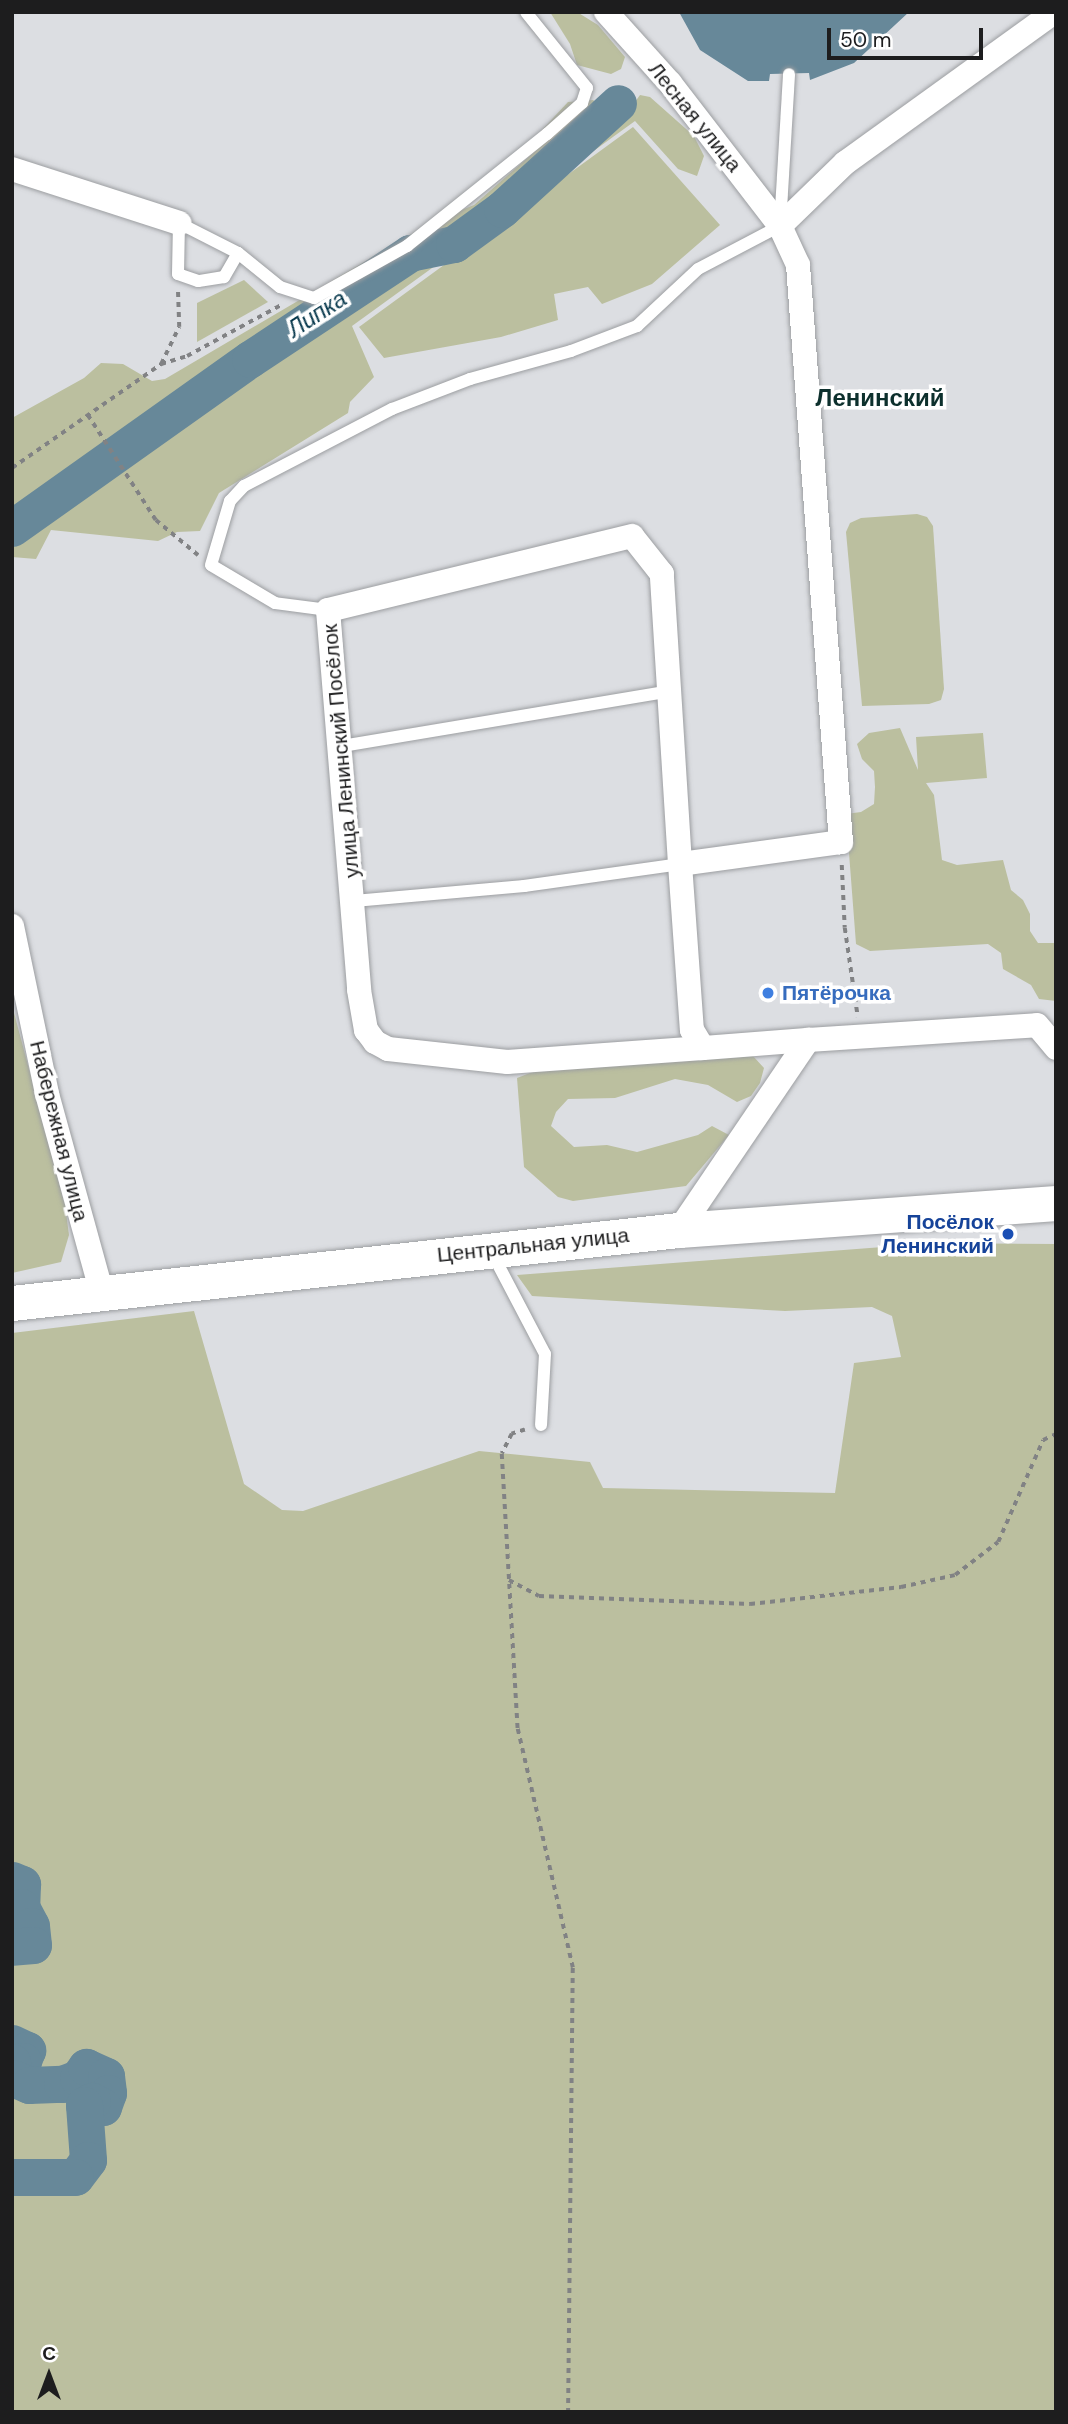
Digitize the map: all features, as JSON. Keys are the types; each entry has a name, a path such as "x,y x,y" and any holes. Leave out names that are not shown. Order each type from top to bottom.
{"main road":[{"name":"Центральная улица","path":"12,1303 679,1230 1056,1203"}],"street":[{"name":"Лесная улица","path":"606,12 670,83 780,226 798,265 841,842"},
{"path":"780,226 845,163 1055,12"},
{"path":"12,169 179,223"},
{"name":"улица Ленинский Посёлок","path":"703,1048 692,1030 662,575 632,536 328,610 366,1030 388,1049 507,1062 1046,1025"},
{"path":"680,864 841,842"},
{"name":"Набережная улица","path":"12,926 47,1094 102,1293"},
{"path":"1046,1025 1056,1048"},
{"path":"679,1230 808,1040"}],"lane":[{"path":"237,253 224,277 198,281 178,274 179,223 237,253 280,287 314,298 407,246 582,103 587,88 579,73 526,12"},
{"path":"328,610 275,603 211,565 230,502 244,486 392,409 470,379 571,351 637,326 698,269 780,226 789,74"},
{"path":"342,746 669,691"},
{"path":"354,901 524,886 680,864"},
{"path":"491,1250 545,1354 541,1425"}],"path":[{"path":"161,363 178,327 178,274"},
{"path":"12,468 161,363 187,356 269,308 314,298"},
{"path":"88,415 156,520 211,565"},
{"path":"841,842 845,928 855,972 858,1022 847,1024"},
{"path":"541,1425 512,1434 502,1454 518,1729 573,1968 568,2412"},
{"path":"509,1580 539,1596 750,1604 901,1587 956,1575 998,1542 1043,1440 1056,1434"}],"green space":[{"path":"550,12 577,12 598,25 625,57 621,69 611,74 577,65 570,44"},
{"path":"640,95 650,97 694,136 704,156 697,176 678,169 635,121 352,326 374,377 350,402 348,413 219,493 200,531 177,532 158,541 51,530 36,559 12,557 12,418 84,378 101,363 123,364 152,381 165,379 432,222 474,205 533,153 540,132 568,102 593,100 617,118 627,113"},
{"path":"633,127 720,225 652,284 602,304 588,287 554,294 558,320 501,337 384,358 359,327"},
{"path":"244,280 268,302 197,342 197,303"},
{"path":"917,514 927,517 933,526 944,689 941,700 929,704 862,706 846,532 850,523 861,518"},
{"path":"900,728 918,770 916,737 983,733 987,778 926,783 934,795 942,860 957,865 1003,860 1011,890 1023,900 1030,914 1030,931 1038,943 1056,943 1056,1001 1039,999 1031,985 1003,969 1001,953 988,944 870,951 856,944 846,814 861,812 874,804 875,787 874,771 862,759 857,744 869,733"},
{"path":"12,1005 65,1205 69,1235 61,1262 12,1273"},
{"path":"753,1056 764,1068 760,1083 751,1096 737,1102 708,1085 675,1079 615,1098 568,1099 556,1112 551,1126 574,1147 607,1145 637,1152 698,1135 712,1126 729,1135 686,1186 573,1201 558,1197 524,1167 517,1078 535,1071"},
{"path":"935,1243 1056,1244 1056,2412 12,2412 12,1333 194,1311 244,1484 282,1510 303,1511 479,1451 590,1462 603,1488 835,1493 854,1363 901,1357 892,1316 872,1307 785,1311 532,1296 517,1275"}],"water":[{"path":"679,12 909,12 854,63 810,80 809,73 770,74 769,81 748,81 700,50"}],"waterway":[{"name":"Липка","path":"12,528 250,359 410,253 454,244 502,209 618,103"},
{"name":"Липка","path":"12,1880 22,1884 21,1907 31,1926 33,1945 12,1947"},
{"name":"Липка","path":"12,2043 27,2050 23,2061 12,2062 13,2078 29,2085 62,2084 78,2078 86,2067 106,2076 108,2093 103,2107 92,2101 84,2105 88,2160 75,2177 12,2177"}],"place":[{"name":"Пятёрочка","path":"768,993"},
{"name":"Посёлок Ленинский","path":"1008,1234"}],"district":[{"name":"Ленинский","path":"880,398"}]}
